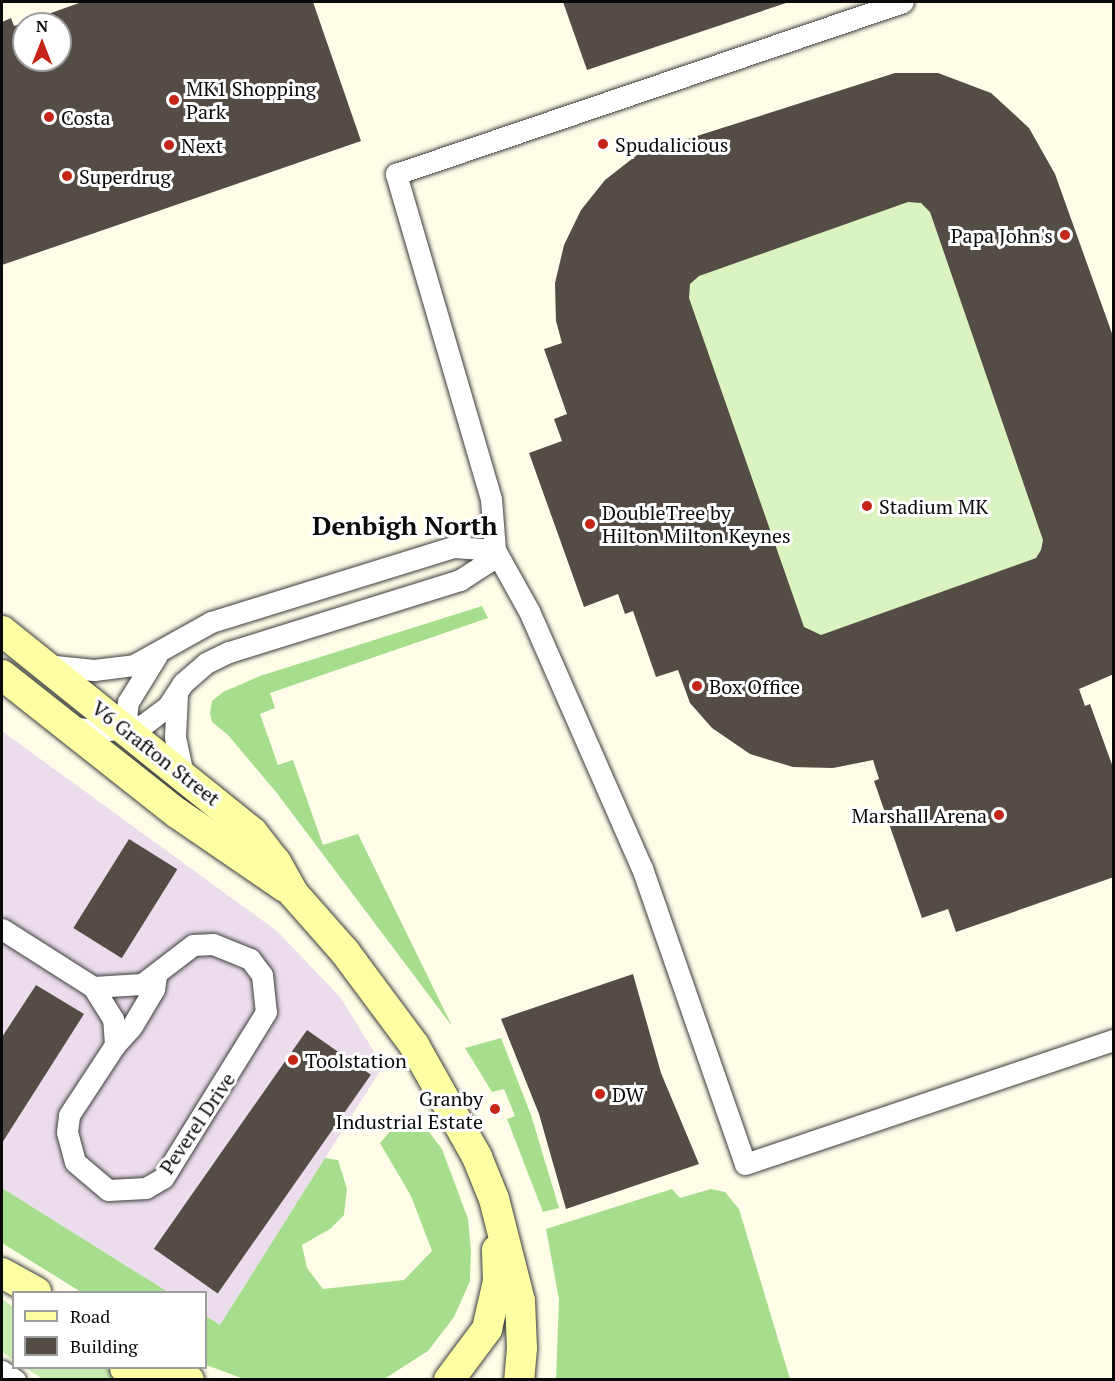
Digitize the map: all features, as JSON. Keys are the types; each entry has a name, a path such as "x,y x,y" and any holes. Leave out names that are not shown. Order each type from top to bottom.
{"street":[{"path":"903,2 396,174 491,499 495,550 529,611 642,868 745,1164 1113,1040"},
{"path":"45,665 94,670 134,665 211,622 454,547 495,550"},
{"path":"64,726 102,732 125,729 156,716 177,694 183,683 206,663 229,652 460,580 488,562 495,550"},
{"name":"V6 Grafton Street","path":"2,631 253,833 276,862 293,893 345,952 414,1045 477,1157 494,1199 520,1301 522,1348 519,1380"},
{"path":"157,654 128,702 125,729 135,760 150,775 177,813"},
{"name":"V6 Grafton Street","path":"2,675 177,813 293,893"},
{"path":"177,694 175,737 183,775"},
{"path":"2,929 93,987 113,1019 115,1045"},
{"name":"Peverel Drive","path":"93,987 126,988 156,976 174,956 194,945 213,944 250,959 262,975 267,995 266,1012 252,1039 163,1178 146,1188 108,1190 75,1162 69,1147 69,1115 115,1045 132,1026 154,989 156,976"},
{"name":"V6 Grafton Street","path":"449,1380 487,1329 498,1281 494,1199"},
{"path":"2,1273 33,1291"},
{"path":"2,1280 16,1291"},
{"path":"126,1369 143,1380"},
{"path":"168,1369 189,1380"},
{"path":"2,1371 15,1380"}],"shaded area":[{"path":"2,731 277,931 340,997 383,1066 220,1325 207,1317 207,1291 166,1291 2,1188"}],"green space":[{"name":"Stadium MK","path":"895,73 938,73 991,93 1029,128 1055,174 1113,674 873,760 833,768 793,767 690,703 562,343 556,321 555,283 637,155"},
{"path":"482,606 488,618 270,693 275,708 260,714 278,765 293,760 323,845 358,834 452,1026 276,792 228,735 212,722 210,713 212,701 223,692 260,676"},
{"path":"501,1038 531,1115 559,1208 543,1212 507,1119 515,1116 504,1089 492,1092 465,1048"},
{"path":"410,1123 426,1128 442,1149 468,1219 471,1250 470,1281 454,1317 428,1351 384,1379 244,1379 207,1365 207,1317 220,1325 325,1158 338,1160 347,1189 344,1215 330,1229 302,1245 307,1268 323,1289 404,1280 432,1251 411,1196 380,1143 392,1129"},
{"path":"2,1188 166,1291 79,1291 2,1243"},
{"path":"672,1189 680,1198 711,1189 725,1192 739,1209 790,1379 556,1379 559,1299 546,1229"},
{"path":"2,1299 12,1306 12,1359 2,1352"},
{"path":"27,1369 111,1369 128,1379 43,1379"}],"building":[{"name":"MK1 Shopping Park","path":"82,2 313,2 361,141 2,265 2,22 11,18 12,72 72,72 72,12 54,12"},
{"path":"563,2 789,2 587,70"},
{"name":"Stadium MK","path":"895,73 938,73 991,93 1029,128 1055,174 1114,339 1114,674 1079,689 1085,706 1090,704 1114,770 1114,877 956,932 948,909 922,918 874,781 879,779 873,760 833,768 793,767 750,754 712,728 690,703 678,670 656,677 633,611 625,614 618,594 584,607 529,453 562,441 554,419 567,414 544,349 562,343 556,321 555,283 564,245 581,210 605,180 637,155","holes":["908,202 921,203 930,212 1043,540 1041,550 1036,558 821,635 804,627 689,298 690,284 699,276"]},
{"path":"129,839 177,869 122,958 73,928"},
{"name":"DW","path":"633,974 661,1073 699,1164 566,1209 539,1114 501,1019"},
{"path":"36,985 84,1014 2,1143 2,1037"},
{"path":"307,1030 371,1075 218,1293 154,1249"}],"place":[{"name":"MK1 Shopping Park","path":"174,100"},
{"name":"Costa","path":"49,117"},
{"name":"Spudalicious","path":"603,144"},
{"name":"Next","path":"169,145"},
{"name":"Superdrug","path":"67,176"},
{"name":"Papa John's","path":"1065,235"},
{"name":"Stadium MK","path":"867,506"},
{"name":"DoubleTree by Hilton Milton Keynes","path":"590,524"},
{"name":"Box Office","path":"697,686"},
{"name":"Marshall Arena","path":"999,815"},
{"name":"Toolstation","path":"293,1060"},
{"name":"DW","path":"600,1094"},
{"name":"Granby Industrial Estate","path":"495,1109"}],"district":[{"name":"Denbigh North","path":"405,526"}]}
